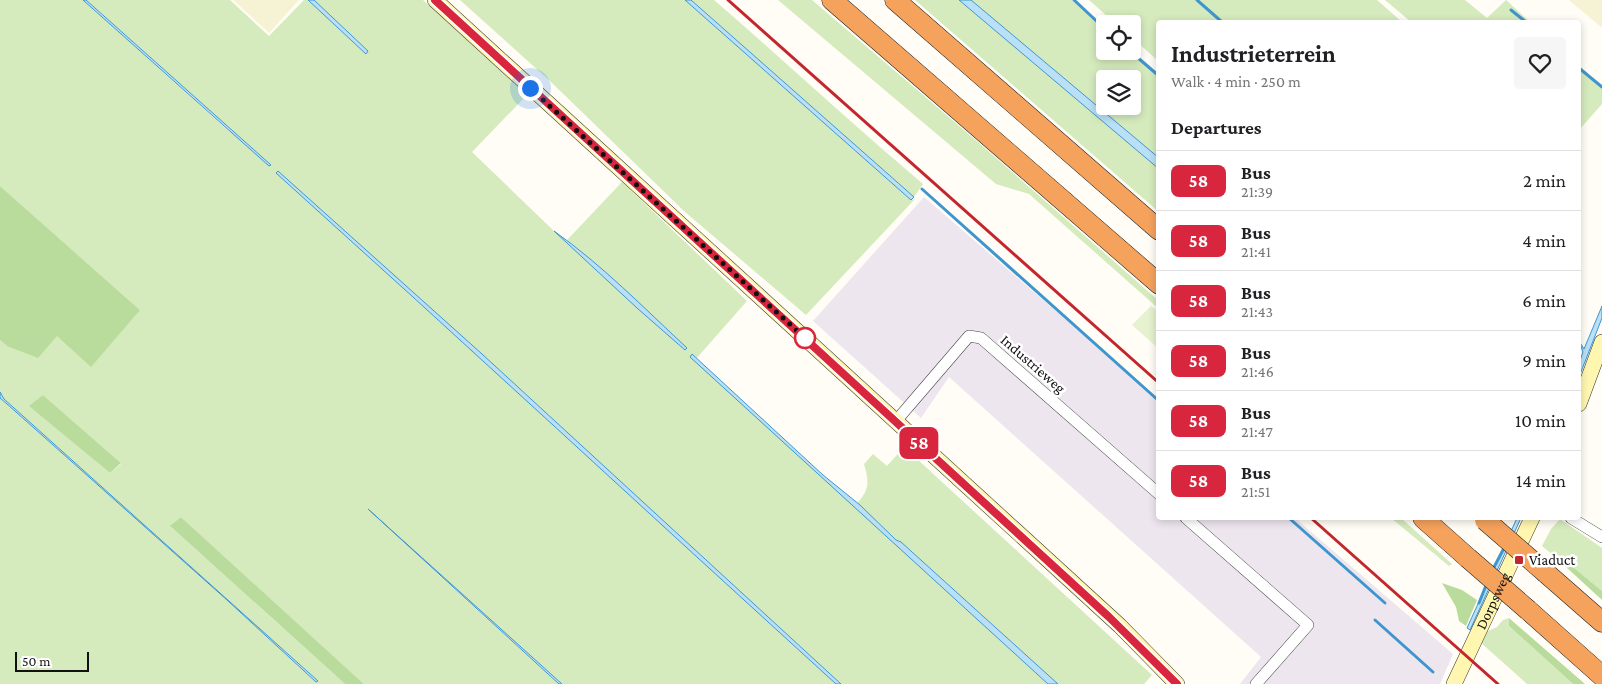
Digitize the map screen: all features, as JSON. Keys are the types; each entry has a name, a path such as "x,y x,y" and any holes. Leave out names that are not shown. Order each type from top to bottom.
{"highway":[{"path":"832,0 1156,281"},
{"path":"895,0 1156,227"},
{"path":"1425,520 1602,676"},
{"path":"1485,520 1602,622"}],"main road":[{"path":"435,0 1120,626 1177,684"},
{"path":"1581,399 1602,342"},
{"name":"Dorpsweg","path":"1454,684 1531,520"}],"street":[{"name":"Industrieweg","path":"896,421 969,336 981,338 1156,491"},
{"path":"1188,520 1308,625 1256,684"},
{"path":"1574,520 1602,537"}],"shaded area":[{"path":"233,0 299,0 269,33"},
{"path":"1569,0 1602,0 1602,26 1601,27"},
{"path":"924,197 1156,397 1156,520 1297,520 1453,654 1440,684 1240,684 1261,657 949,377 921,418 813,321"}],"green space":[{"path":"0,0 83,0 222,125 270,164 86,0 230,0 269,36 304,0 308,0 366,54 368,51 314,0 423,0 527,95 472,152 554,231 611,278 567,240 622,182 747,301 695,360 1048,684 841,684 482,354 276,173 836,684 562,684 406,545 559,684 364,684 181,517 171,527 345,684 0,684 0,398 316,682 318,681 4,399 0,392 0,340 7,346 57,335 140,310 0,186","holes":["43,395 121,463 110,473 30,406"]},
{"path":"460,0 685,0 911,200 915,199 806,315 685,212 550,81"},
{"path":"691,0 714,0 923,184 914,197"},
{"path":"778,0 812,0 1156,298 1156,306 1029,194 996,184"},
{"path":"915,0 1072,0 1096,21 1096,60 1141,60 1156,73 1156,209"},
{"path":"1089,0 1377,0 1400,20 1156,20 1156,59 1141,45 1141,15 1106,15"},
{"path":"1385,0 1465,0 1487,18 1506,0 1528,20 1409,20"},
{"path":"1581,68 1602,87 1602,104 1581,128"},
{"path":"0,186 140,310 91,367 57,336 38,358 7,346 0,340"},
{"path":"1151,306 1156,310 1156,346 1132,325"},
{"path":"43,395 121,463 110,473 29,406"},
{"path":"904,447 1152,675 1144,684 1058,684 857,503 864,494 867,485 864,464 873,454 887,466"},
{"path":"181,517 364,684 345,684 170,526"},
{"path":"1393,520 1403,520 1452,564 1449,566"},
{"path":"1559,520 1561,520 1602,548 1602,591 1567,562 1553,555 1542,546 1551,529"},
{"path":"1553,555 1567,562 1602,591 1602,600"},
{"path":"1442,583 1462,590 1477,600 1466,626 1459,621 1456,607"},
{"path":"1509,618 1509,626 1573,684 1527,684 1480,642 1484,633 1497,627 1503,620"},
{"path":"1509,618 1585,684 1573,684 1509,626"}],"water":[{"path":"83,0 86,0 271,165 269,166"},
{"path":"308,0 314,0 368,51 366,54"},
{"path":"685,0 691,0 914,197 911,200"},
{"path":"959,0 971,0 1096,105 1096,115 1108,115 1156,155 1156,166"},
{"path":"278,171 482,354 841,684 836,684 276,173"},
{"path":"554,231 606,272 687,348 685,350 637,308"},
{"path":"1602,306 1602,318 1581,372 1583,352 1581,344 1584,349"},
{"path":"692,354 823,475 860,505 896,540 901,542 1058,684 1048,684 690,357"},
{"path":"0,392 4,399 318,681 316,682 0,398"},
{"path":"368,509 562,684 559,684"},
{"path":"1516,520 1520,520 1470,630 1467,628"}],"waterway":[{"path":"1074,0 1096,21"},
{"path":"1197,0 1220,20"},
{"path":"1511,10 1524,20"},
{"path":"1140,60 1156,73"},
{"path":"1581,70 1602,87"},
{"path":"922,189 1156,398"},
{"path":"1291,520 1385,603"},
{"path":"1492,571 1503,550"},
{"path":"1479,603 1487,583"},
{"path":"1375,620 1433,672"}],"railway":[{"path":"728,0 1156,380"},
{"path":"1313,520 1498,684"}],"bus line":[{"name":"58","path":"435,0 1109,617 1177,684"}],"place":[{"name":"Viaduct","path":"1519,560"}],"route":[{"path":"530,88 805,338"}]}
